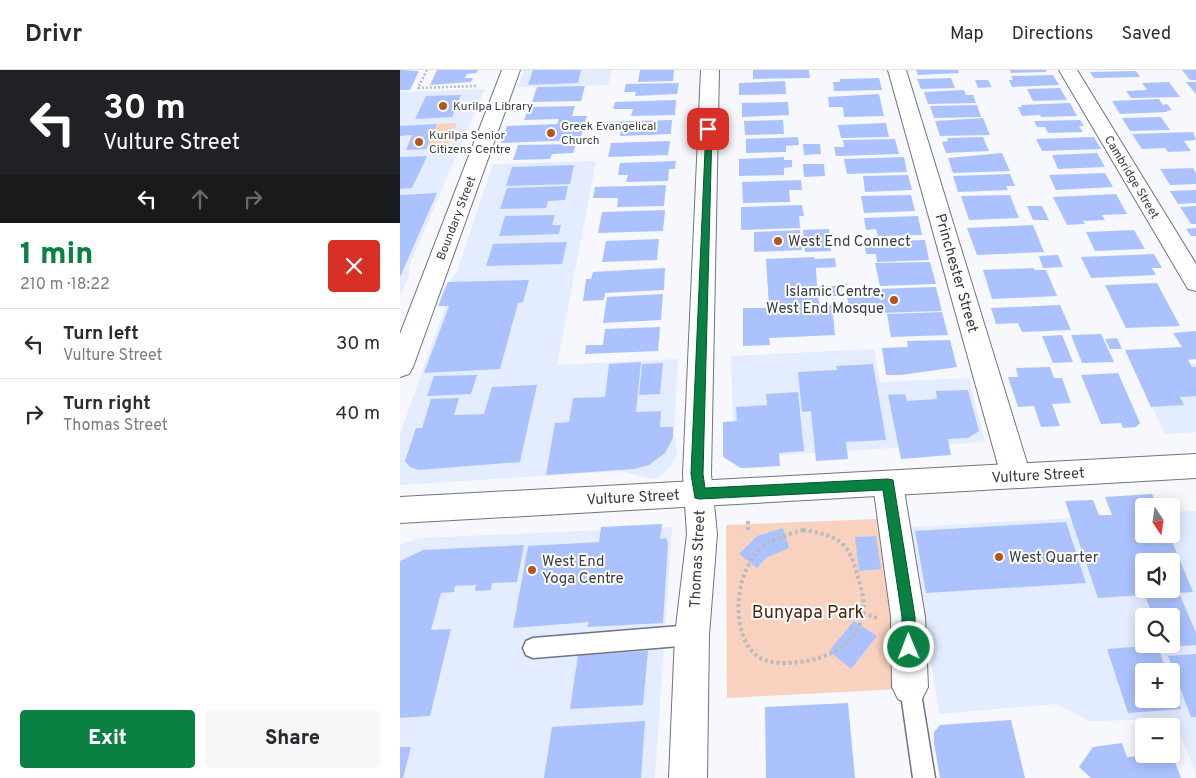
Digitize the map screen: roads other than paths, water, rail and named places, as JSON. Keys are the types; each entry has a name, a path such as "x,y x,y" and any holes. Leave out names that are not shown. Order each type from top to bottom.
{"street":[{"name":"Boundary Street","path":"400,367 511,70"},
{"name":"Thomas Street","path":"688,778 692,635 702,534 697,474 710,70"},
{"name":"Princhester Street","path":"897,70 1016,476"},
{"name":"Cambridge Street","path":"1068,70 1196,284"},
{"name":"Vulture Street","path":"400,510 1196,466"},
{"path":"888,484 908,617 910,687"}],"lane":[{"path":"533,648 692,635"},
{"path":"910,687 924,778"}],"place":[{"name":"Kurilpa Library","path":"443,106"},
{"name":"Greek Evangelical Church","path":"551,133"},
{"name":"Kurilpa Senior Citizens Centre","path":"419,142"},
{"name":"West End Connect","path":"778,241"},
{"name":"Islamic Centre, West End Mosque","path":"894,300"},
{"name":"West Quarter","path":"999,557"},
{"name":"West End Yoga Centre","path":"532,570"}],"park label":[{"name":"Bunyapa Park","path":"808,612"}]}
